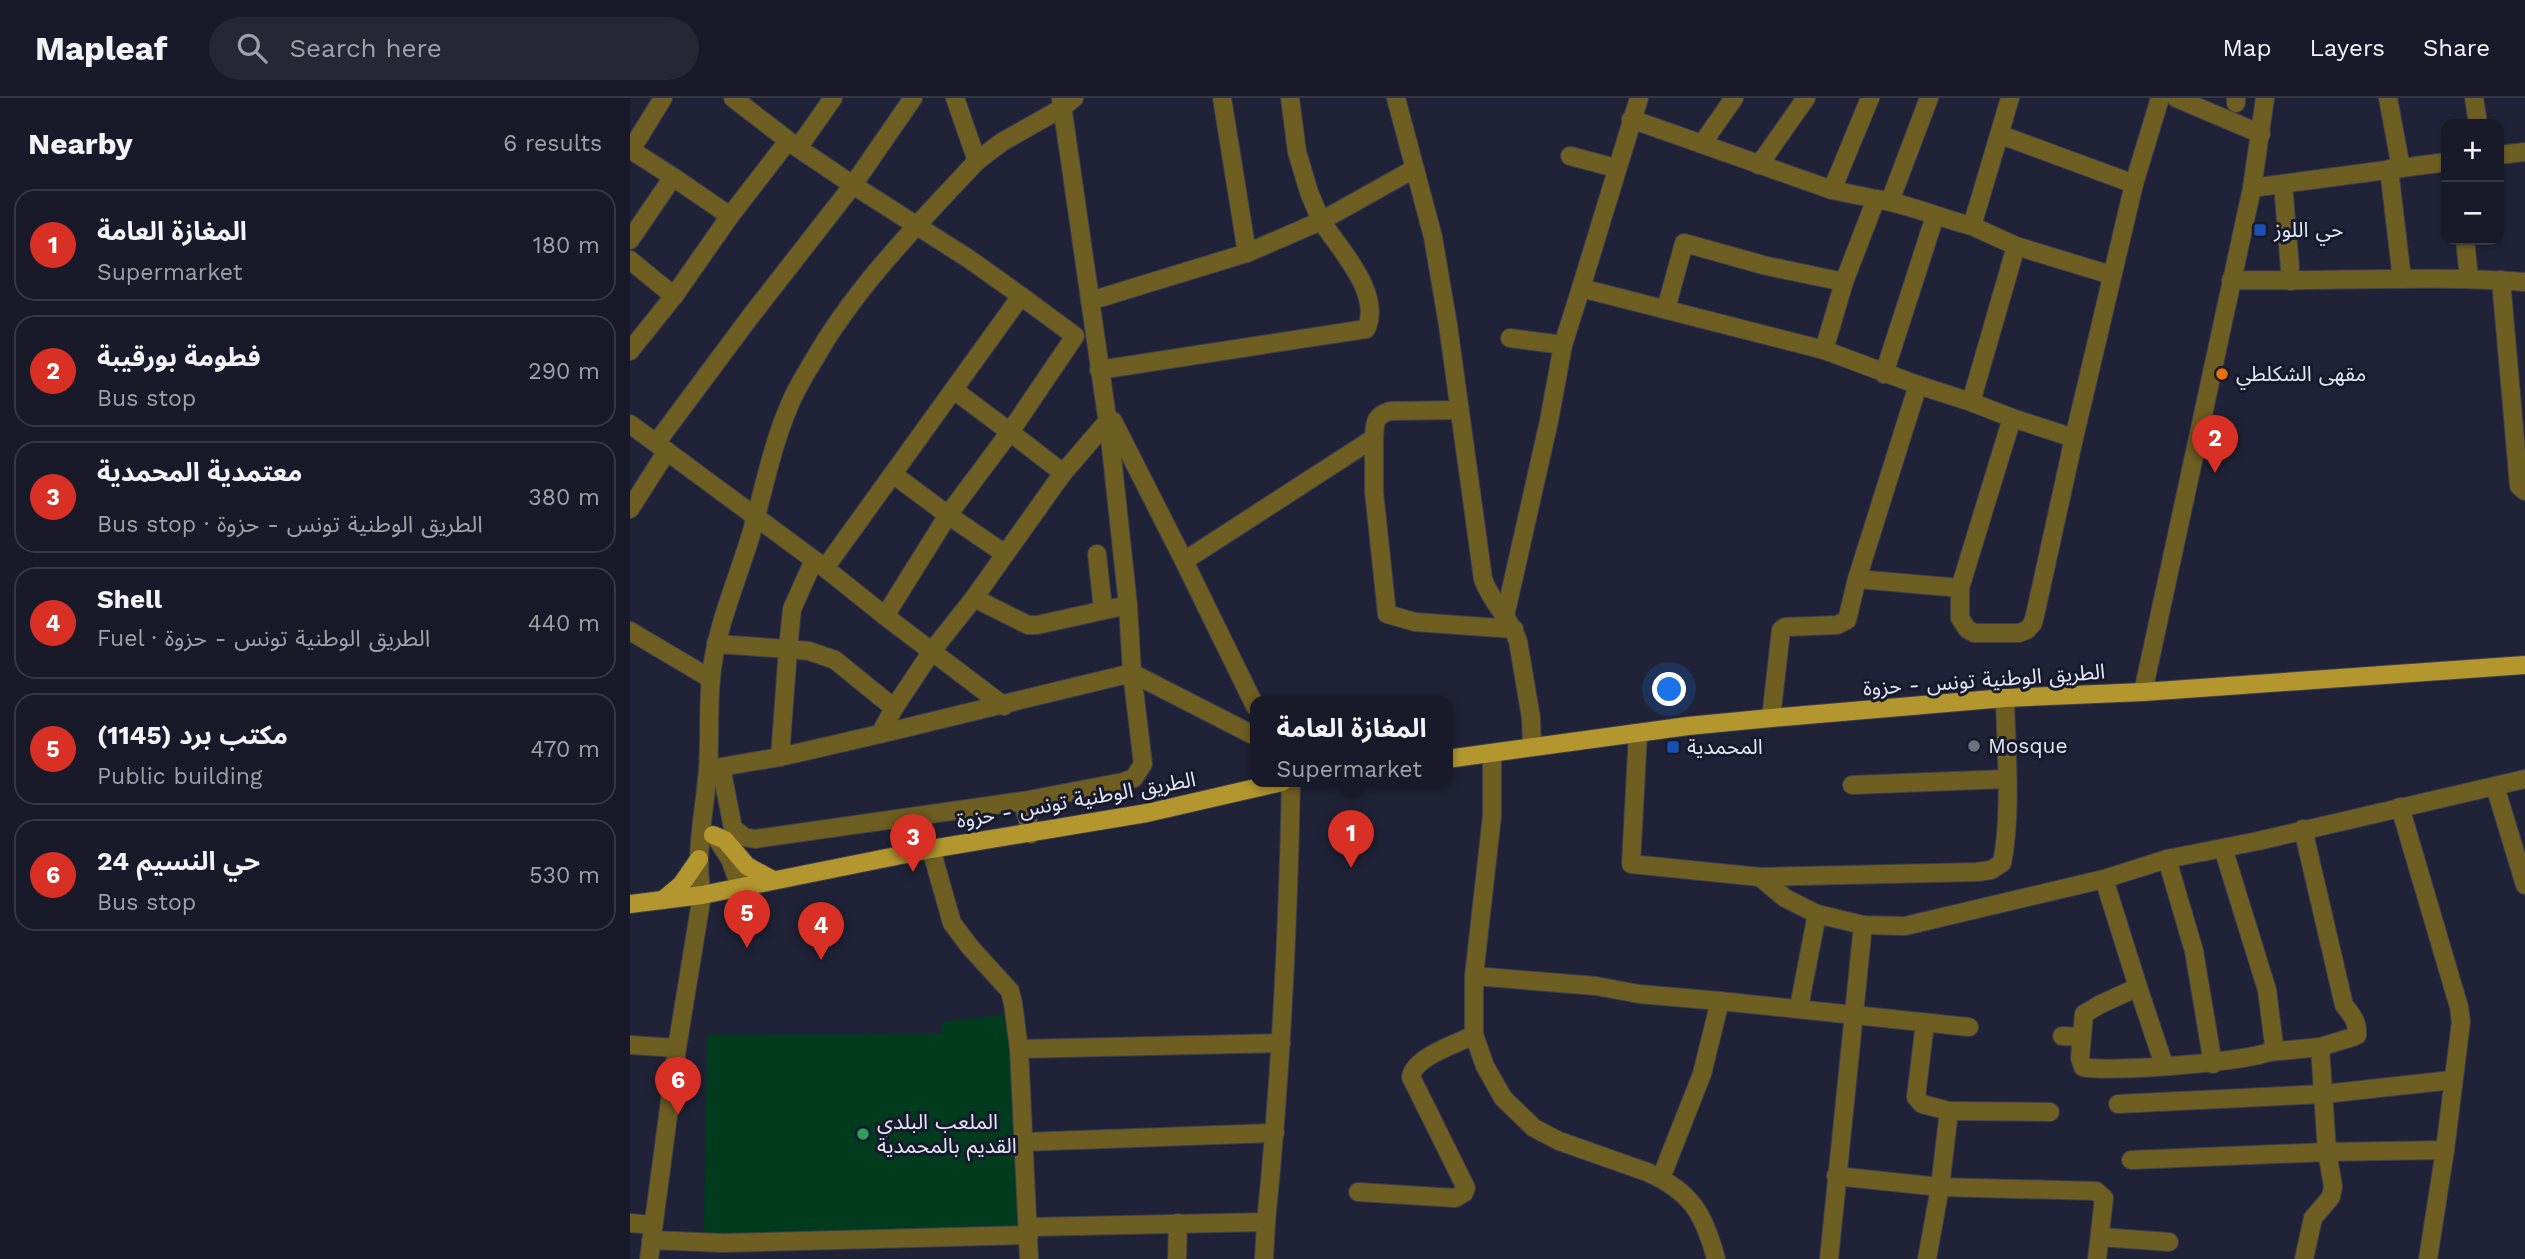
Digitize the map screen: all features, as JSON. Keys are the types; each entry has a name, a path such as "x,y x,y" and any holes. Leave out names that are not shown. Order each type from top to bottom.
{"main road":[{"name":"الطريق الوطنية تونس - حزوة","path":"1453,758 1688,726 1771,718 2005,698 2143,692 2525,664"},
{"name":"الطريق الوطنية تونس - حزوة","path":"630,904 702,895 931,849 1147,813 1260,787"},
{"path":"708,830 725,840 747,866 773,880"},
{"path":"663,900 681,885 699,859"}],"street":[{"path":"663,98 630,151 730,216"},
{"path":"630,351 674,296 730,216 834,98"},
{"path":"630,509 662,446 750,317 853,185 913,98"},
{"path":"955,98 977,161"},
{"path":"1222,98 1247,253"},
{"path":"1099,370 1366,329 1370,300 1364,285 1321,221 1309,192 1297,152 1290,98"},
{"path":"1396,98 1433,237 1448,325 1483,579 1492,599 1510,623"},
{"path":"1532,747 1531,718 1510,623 1563,345 1639,98"},
{"path":"1702,144 1734,98"},
{"path":"1759,165 1805,98"},
{"path":"1832,190 1870,98"},
{"path":"1824,350 1844,282 1929,98"},
{"path":"1972,226 2010,98"},
{"path":"2012,418 1960,588 1960,618 1974,633 2018,633 2027,630 2033,623 2111,275 2134,184 2160,98"},
{"path":"2176,98 2261,134"},
{"path":"2143,692 2252,188 2265,98"},
{"path":"2388,98 2402,279"},
{"path":"2474,98 2477,119"},
{"path":"737,99 793,145 916,227 970,258 1075,336 1096,347"},
{"path":"649,1259 677,1048 702,895 699,859 708,830 715,766 711,678 716,644 770,460 790,402 819,351 848,308 916,227 977,161 1066,101 1106,414 1143,764 1134,778 1023,801 755,839 744,838 733,828 715,766"},
{"path":"1632,119 1832,190 1883,200 1972,226 2016,246 2111,275"},
{"path":"2001,135 2134,184"},
{"path":"2504,154 2525,152"},
{"path":"1570,156 1616,168"},
{"path":"2252,188 2441,163"},
{"path":"1090,301 1247,253 1321,221 1415,169"},
{"path":"630,240 673,177"},
{"path":"2283,184 2291,281"},
{"path":"1884,373 1935,216"},
{"path":"1666,309 1684,243 1767,266 1844,282"},
{"path":"2466,245 2469,278"},
{"path":"1971,402 2016,246"},
{"path":"630,260 674,296"},
{"path":"2231,280 2469,278 2525,282"},
{"path":"2501,280 2519,486 2525,491"},
{"path":"1581,288 1824,350 2074,438"},
{"path":"780,757 792,610 820,564 894,475 1021,296"},
{"path":"885,616 948,516 1010,432 1075,336"},
{"path":"1510,338 1563,345"},
{"path":"1771,718 1781,630 1785,627 1837,625 1847,620 1857,579 1918,385"},
{"path":"954,390 1063,472"},
{"path":"1460,410 1390,411 1380,414 1375,420 1374,492 1387,614 1415,622 1510,623"},
{"path":"880,734 932,651 974,598 1106,414"},
{"path":"1106,414 1184,561 1250,696"},
{"path":"630,424 756,515 1004,706"},
{"path":"1184,561 1374,438"},
{"path":"894,475 1005,554"},
{"path":"1097,554 1104,609"},
{"path":"1857,579 1960,588"},
{"path":"974,598 1028,625 1128,605"},
{"path":"630,631 711,678"},
{"path":"716,644 809,651 835,660 894,708"},
{"path":"715,766 780,757 1004,706 1132,673 1250,733"},
{"path":"1638,734 1631,864 1760,877 1991,870 2002,863 2004,849 2005,698"},
{"path":"1492,752 1492,816 1474,976 1474,1035 1485,1066 1503,1098 1534,1128 1559,1141 1661,1178 1686,1195 1707,1225 1716,1259"},
{"path":"1852,785 2006,779"},
{"path":"1760,877 1785,898 1816,914 1863,925 1905,926 2104,878 2167,859 2525,779"},
{"path":"2495,786 2525,885"},
{"path":"1264,1259 1275,1133 1288,916 1291,787"},
{"path":"1023,801 1031,834"},
{"path":"2400,807 2459,1007 2461,1022 2428,1259"},
{"path":"708,830 730,859 740,886"},
{"path":"2138,987 2088,1011 2082,1018 2080,1058 2083,1067 2213,1063 2269,1052 2320,1047 2357,1035 2353,1014 2344,1005 2303,830"},
{"path":"2223,848 2266,990 2274,1045 2269,1052"},
{"path":"931,849 953,923 970,947 1010,991 1019,1049 1029,1259"},
{"path":"2167,859 2194,951 2213,1063"},
{"path":"2104,878 2164,1065"},
{"path":"1799,1007 1816,914"},
{"path":"1829,1259 1863,925"},
{"path":"1474,976 1596,986 1639,994 1799,1007 1969,1027"},
{"path":"1661,1178 1702,1074 1720,1001"},
{"path":"1925,1023 1916,1097 1922,1104 1949,1111 2050,1112"},
{"path":"1358,1192 1455,1198 1464,1193 1466,1188 1411,1077 1413,1068 1421,1061 1474,1035"},
{"path":"2062,1036 2081,1038"},
{"path":"1019,1049 1280,1043"},
{"path":"630,1045 677,1048"},
{"path":"2304,1259 2313,1217 2331,1197 2333,1186 2327,1152 2320,1047"},
{"path":"2118,1104 2324,1094 2452,1080"},
{"path":"1927,1259 1940,1187 1949,1111"},
{"path":"1023,1142 1275,1133"},
{"path":"2131,1160 2445,1150"},
{"path":"1836,1176 1940,1187 2096,1191 2104,1198 2098,1259"},
{"path":"630,1223 651,1232 722,1243 1178,1223 1266,1222"},
{"path":"1177,1259 1178,1223"},
{"path":"2100,1237 2169,1242"}],"green space":[{"name":"الملعب البلدي القديم بالمحمدية","path":"1011,1014 1028,1232 704,1240 707,1035 942,1034 942,1022"}],"place":[{"name":"حي اللوز","path":"2260,230"},
{"name":"مقهى الشكلطي","path":"2222,374"},
{"name":"فطومة بورقيبة","path":"2215,473"},
{"name":"Mosque","path":"1974,746"},
{"name":"المحمدية","path":"1673,747"},
{"name":"المغازة العامة","path":"1351,868"},
{"name":"معتمدية المحمدية","path":"913,872"},
{"name":"مكتب برد (1145)","path":"747,948"},
{"name":"Shell","path":"821,960"},
{"name":"حي النسيم 24","path":"678,1115"},
{"name":"الملعب البلدي القديم بالمحمدية","path":"863,1134"}]}
